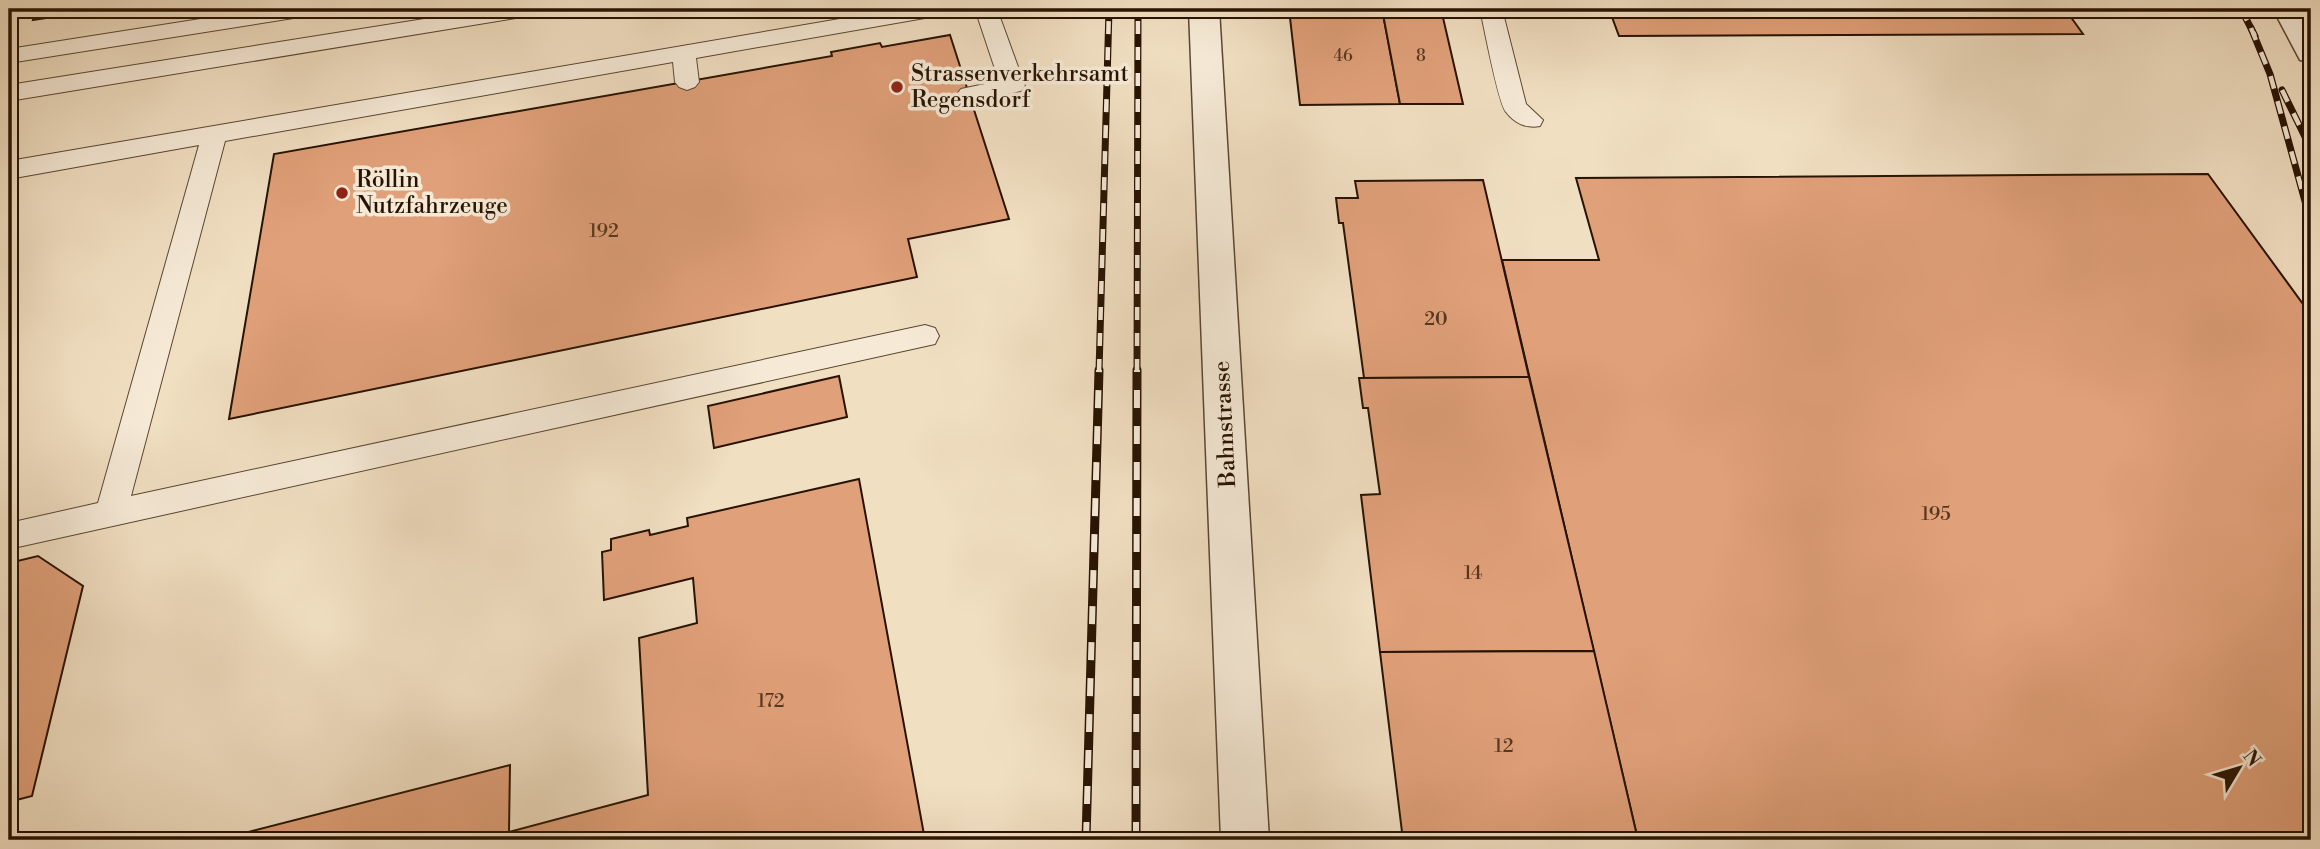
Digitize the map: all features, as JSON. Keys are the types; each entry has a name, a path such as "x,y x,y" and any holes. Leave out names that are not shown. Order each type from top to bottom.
{"street":[{"name":"Bahnstrasse","path":"1204,9 1245,840"},
{"path":"2288,9 2311,53"}],"lane":[{"path":"9,56 306,9"},
{"path":"9,93 528,9"},
{"path":"9,170 936,9"},
{"path":"969,94 1013,86 986,9"},
{"path":"1491,9 1515,108 1531,120"},
{"path":"683,52 687,82"},
{"path":"111,514 215,133"},
{"path":"9,536 925,336"}],"building":[{"path":"9,9 106,9 33,20 35,15 9,19"},
{"path":"1289,9 1382,9 1400,104 1300,105"},
{"path":"1382,9 1441,9 1463,104 1400,104"},
{"path":"1609,9 2065,9 2083,34 1619,36"},
{"path":"950,35 1009,219 908,239 917,277 229,419 274,154 832,56 831,52 880,43 882,47"},
{"path":"2208,174 2303,304 2311,305 2311,840 1638,840 1502,260 1599,260 1576,178"},
{"path":"1483,180 1529,377 1364,378 1343,223 1339,223 1336,198 1358,198 1355,181"},
{"path":"839,376 847,417 714,448 708,406"},
{"path":"1529,377 1594,651 1380,652 1361,495 1380,494 1368,408 1363,408 1359,378"},
{"path":"859,479 925,840 217,840 510,765 509,832 648,795 639,638 697,623 693,578 604,600 602,552 611,550 611,539 649,530 650,535 688,526 687,518"},
{"path":"38,556 83,586 32,796 9,802 9,563"},
{"path":"1594,651 1638,840 1403,840 1380,652"}],"railway":[{"path":"1099,372 1109,9"},
{"path":"1137,372 1138,9"},
{"path":"2241,9 2252,29"},
{"path":"2252,29 2255,36"},
{"path":"2252,29 2270,74 2311,223"},
{"path":"2282,90 2311,149"},
{"path":"1086,840 1099,370"},
{"path":"1136,840 1137,370"}],"place":[{"name":"Strassenverkehrsamt Regensdorf","path":"897,87"},
{"name":"Röllin Nutzfahrzeuge","path":"342,193"}]}
